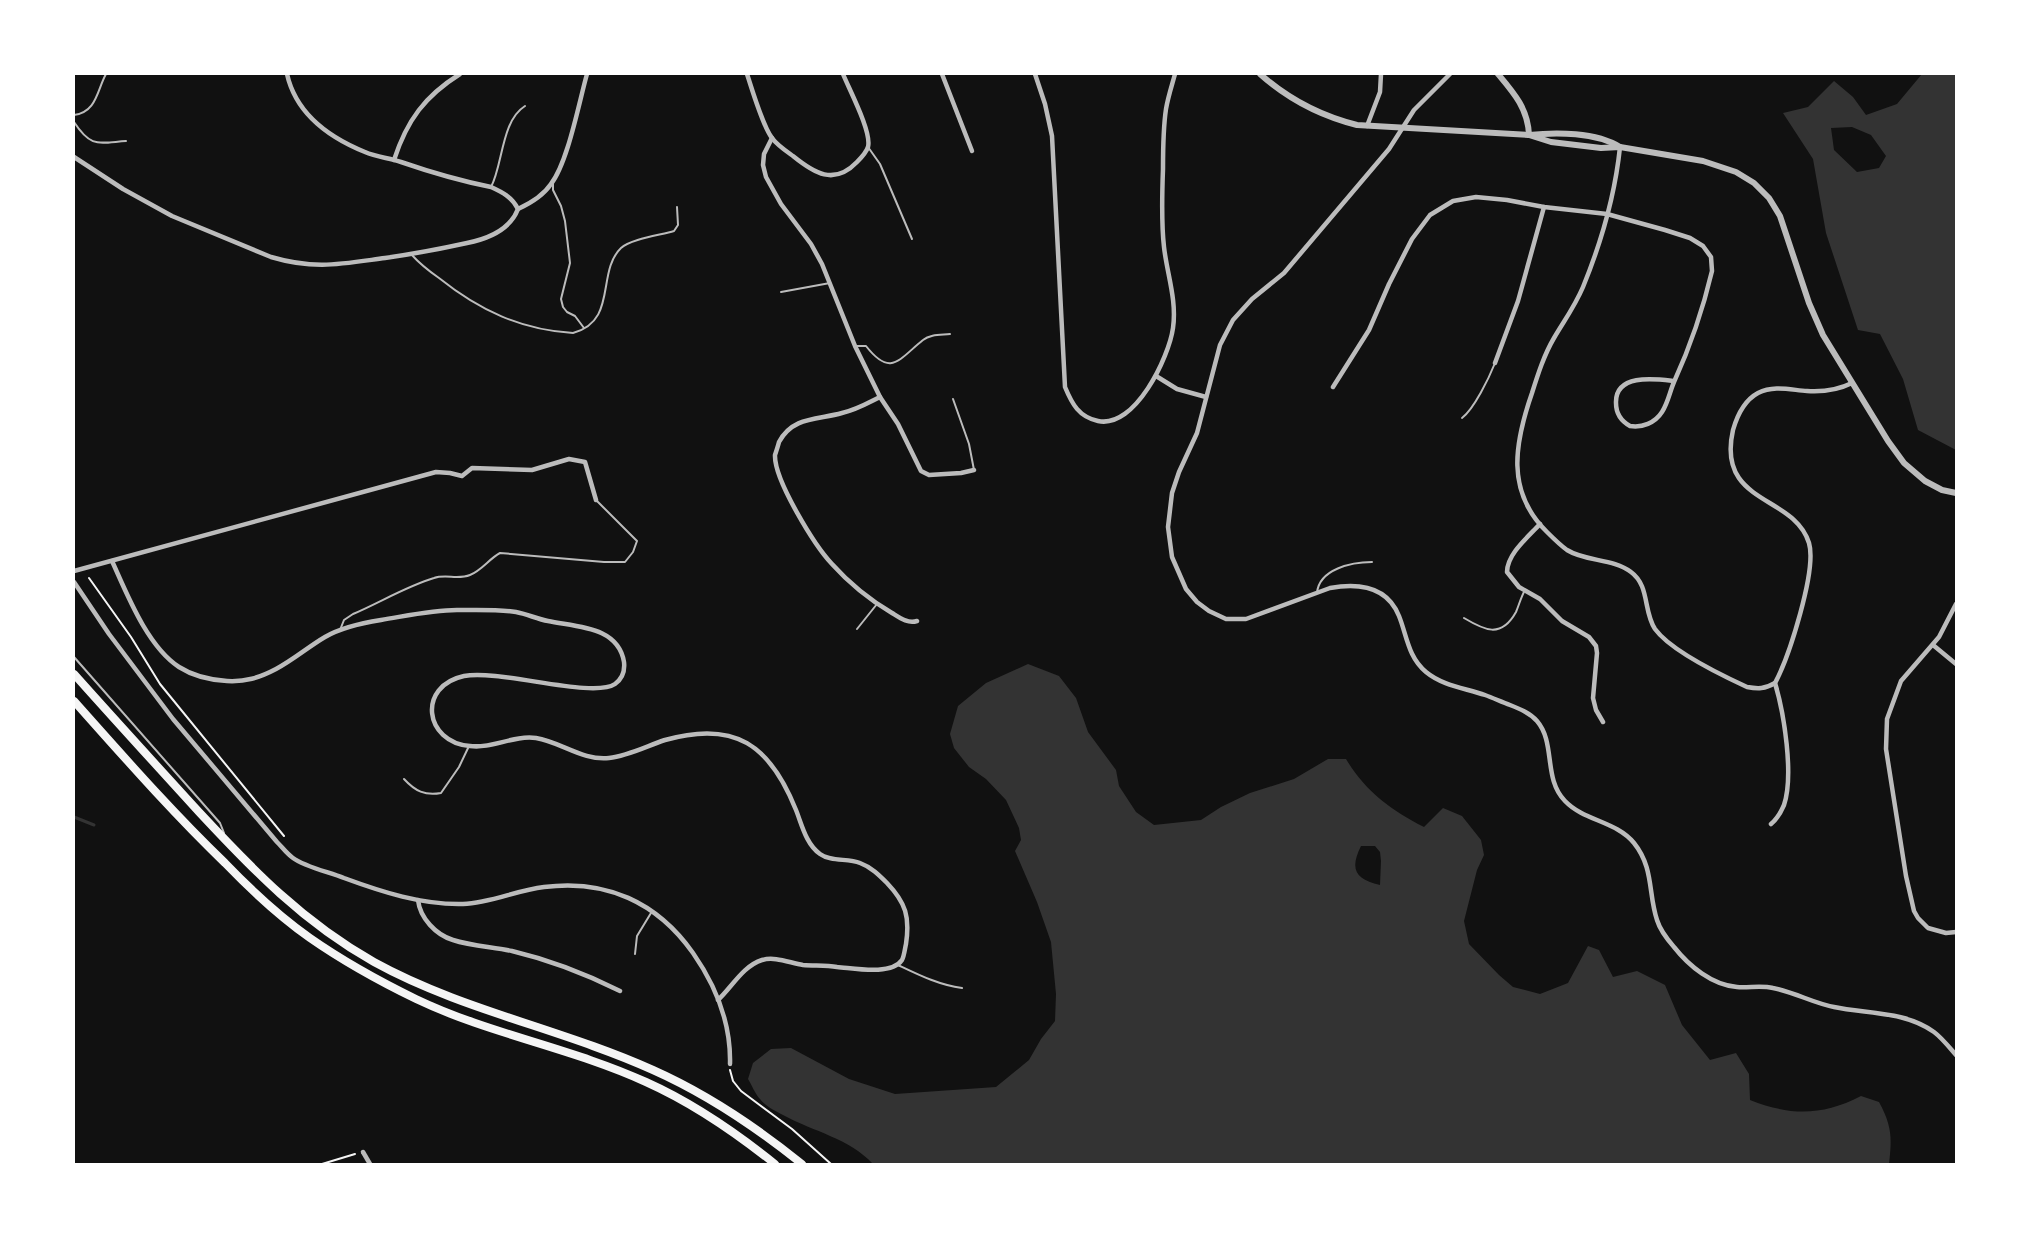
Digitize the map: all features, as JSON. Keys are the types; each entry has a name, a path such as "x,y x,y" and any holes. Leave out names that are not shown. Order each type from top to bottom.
{"highway":[{"path":"74,674 258,875 301,913 353,950 434,991 652,1069 714,1101 753,1126 804,1164"},
{"path":"74,701 192,831 236,875 278,914 336,956 428,1004 645,1082 710,1115 775,1164"}],"street":[{"path":"287,74 290,87 302,109 322,129 366,153 490,187 503,193 518,208"},
{"path":"393,160 407,127 422,104 441,85 460,74"},
{"path":"74,157 123,189 172,216 285,261 335,266 411,254 481,240 502,229 518,208 534,201 553,183 566,150 587,74"},
{"path":"747,74 764,124 772,138 806,167 828,176 847,171 868,147 862,117 843,74"},
{"path":"942,74 972,151"},
{"path":"1035,74 1052,136 1064,376 1070,401 1077,411 1090,420 1104,422 1115,420 1137,403 1156,376 1170,341 1174,316 1173,291 1164,249 1162,206 1164,127 1175,74"},
{"path":"1260,74 1306,106 1343,121 1367,126 1529,135 1552,132 1578,135 1612,142 1620,147 1714,164 1736,172 1762,190 1769,198 1784,225 1803,287 1818,325 1888,441 1904,463 1933,485 1956,493"},
{"path":"1367,126 1380,92 1381,74"},
{"path":"1450,74 1414,110 1377,163 1284,273 1252,299 1233,320 1220,345 1197,433 1174,484 1168,512 1170,548 1177,571 1186,589 1197,602 1220,618 1237,620 1256,616 1330,588 1354,585 1384,595 1399,615 1413,657 1425,671 1439,680 1485,695 1534,717 1544,731 1552,776 1560,796 1573,808 1615,828 1634,842 1648,869 1654,911 1659,926 1693,968 1714,981 1730,987 1773,987 1825,1005 1905,1019 1934,1032 1956,1054"},
{"path":"1498,74 1524,107 1529,135"},
{"path":"772,138 764,154 763,165 766,177 811,244 830,283 855,346 880,397 898,423 921,471 929,475 974,470"},
{"path":"1620,147 1616,181 1592,264 1582,290 1543,362 1520,434 1516,468 1518,480 1525,500 1540,524 1568,550 1622,567 1636,576 1643,587 1655,628 1672,645 1746,687 1764,688 1775,683"},
{"path":"1333,387 1368,330 1404,253 1421,225 1430,215 1453,201 1470,197 1607,214 1690,238 1703,246 1713,264 1710,282 1684,361 1662,413 1648,424 1636,427 1630,426 1620,417 1616,397 1624,385 1640,379 1674,381"},
{"path":"1495,363 1518,301 1544,207"},
{"path":"1156,376 1177,389 1206,397"},
{"path":"1771,824 1785,803 1787,771 1785,735 1775,683 1790,649 1805,593 1811,561 1810,550 1808,541 1798,524 1751,490 1736,474 1730,452 1733,431 1744,406 1756,394 1775,388 1826,391 1852,383"},
{"path":"880,397 850,411 795,423 779,442 775,455 777,467 789,496 821,551 844,576 877,604 906,621 917,621"},
{"path":"74,571 436,472 462,477 472,468 532,470 569,459 585,462 596,500"},
{"path":"1540,524 1514,554 1507,568 1511,580 1547,605 1562,621 1589,638 1596,646 1593,698 1596,710 1603,722"},
{"path":"112,561 142,622 159,648 179,667 204,677 252,680 276,669 326,636 340,630 374,621 454,610 514,612 549,621 578,625 596,631 614,642 624,660 625,669 615,684 609,687 582,688 523,679 470,675 459,677 438,689 432,702 431,710 434,721 446,739 469,746 525,737 545,740 583,755 605,758 679,737 708,733 730,735 753,746 764,756 783,783 809,841 817,853 827,858 862,864 874,870 899,897 908,916 903,959 898,965 860,970 808,966 771,959 762,960 740,976 718,1000"},
{"path":"74,582 109,634 173,719 294,859 378,890 418,900 471,903 543,887 591,887 625,896 652,911 677,932 706,974 718,1000 729,1039 730,1064"},
{"path":"1956,603 1948,622 1933,645 1901,681 1887,719 1886,749 1906,876 1914,911 1928,928 1946,933 1956,932"},
{"path":"1933,645 1956,664"},
{"path":"418,900 419,907 429,924 452,940 546,960 594,978 620,991"},
{"path":"363,1152 370,1164"}],"lane":[{"path":"74,115 89,108 96,101 106,74"},
{"path":"490,187 497,172 506,137 517,113 525,106"},
{"path":"74,122 91,141 99,143 126,141"},
{"path":"868,147 880,164 912,239"},
{"path":"553,183 553,190 565,221 570,263 561,300 562,307 575,316 584,328"},
{"path":"411,254 454,290 486,311 526,326 573,333 581,331 597,318 603,305 614,258 621,248 632,242 674,231 678,225 677,207"},
{"path":"781,292 830,283"},
{"path":"855,346 866,346 878,361 889,363 905,357 925,339 950,334"},
{"path":"1462,418 1473,405 1495,363"},
{"path":"952,399 969,444 974,470"},
{"path":"340,630 344,620 353,614 437,576 457,578 469,576 500,553 625,562 637,542 596,500"},
{"path":"1317,593 1322,579 1336,570 1354,563 1372,562"},
{"path":"1464,618 1482,629 1490,631 1497,629 1515,614 1526,590"},
{"path":"857,629 877,604"},
{"path":"74,657 220,823 229,844"},
{"path":"404,779 415,790 424,794 441,793 469,746"},
{"path":"635,954 637,936 652,911"},
{"path":"898,965 946,986 962,988"}],"path":[{"path":"89,578 131,636 160,684 288,843"},
{"path":"730,1064 730,1075 736,1086 792,1129 831,1164"},
{"path":"322,1164 363,1152"}],"shaded area":[{"path":"1922,74 1956,74 1956,450 1918,430 1903,379 1880,334 1858,330 1826,233 1813,159 1783,113 1808,107 1834,81 1853,97 1866,115 1897,104","holes":["1852,127 1871,135 1886,156 1879,168 1857,172 1834,150 1831,128"]},
{"path":"1028,664 1059,676 1076,698 1088,732 1116,770 1119,786 1136,812 1154,825 1201,820 1250,793 1294,779 1328,759 1346,759 1362,781 1380,799 1424,827 1443,808 1462,816 1481,840 1484,855 1477,870 1464,921 1469,944 1513,987 1540,994 1568,983 1588,946 1599,950 1613,977 1637,971 1665,985 1682,1025 1710,1060 1736,1053 1749,1074 1750,1100 1779,1109 1806,1112 1847,1103 1861,1096 1879,1102 1890,1132 1889,1164 873,1164 853,1148 765,1104 748,1079 753,1063 771,1049 791,1048 849,1079 895,1094 996,1087 1029,1060 1055,1021 1056,994 1051,942 1015,851 1021,840 1019,828 1006,800 986,779 969,767 954,748 950,734 958,706 986,683","holes":["1361,846 1375,846 1380,852 1380,885 1365,880 1355,867"]}],"waterway":[{"path":"74,817 94,825"}]}
